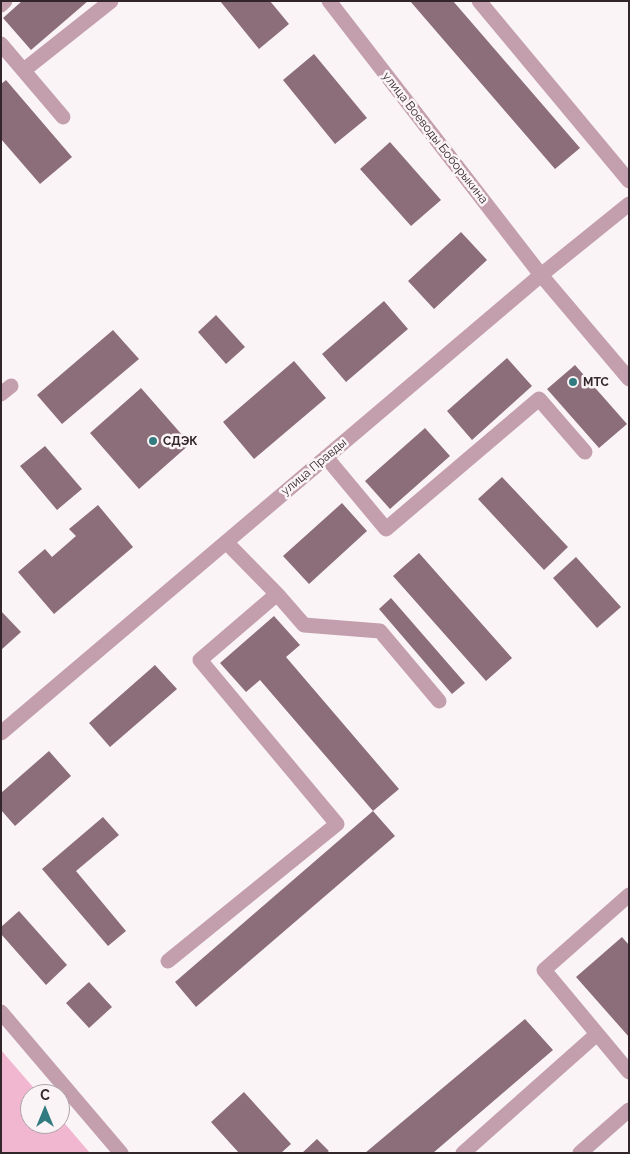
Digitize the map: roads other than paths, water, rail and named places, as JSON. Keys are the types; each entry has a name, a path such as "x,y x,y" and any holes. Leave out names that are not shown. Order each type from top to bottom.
{"street":[{"path":"1,5 5,1"},
{"path":"24,70 110,1"},
{"name":"улица Воеводы Боборыкина","path":"328,1 541,275 629,379"},
{"path":"479,1 629,181"},
{"path":"1,44 63,117"},
{"name":"улица Правды","path":"1,733 541,275 629,204"},
{"path":"326,457 386,529 539,400 585,452"},
{"path":"226,542 304,624 380,631 440,701"},
{"path":"168,961 337,824 200,660 277,594"},
{"path":"629,896 544,970 629,1072"},
{"path":"1,1012 121,1153"},
{"path":"463,1153 597,1034"},
{"path":"580,1153 629,1110"}],"place":[{"name":"МТС","path":"573,382"},
{"name":"СДЭК","path":"153,441"}]}
